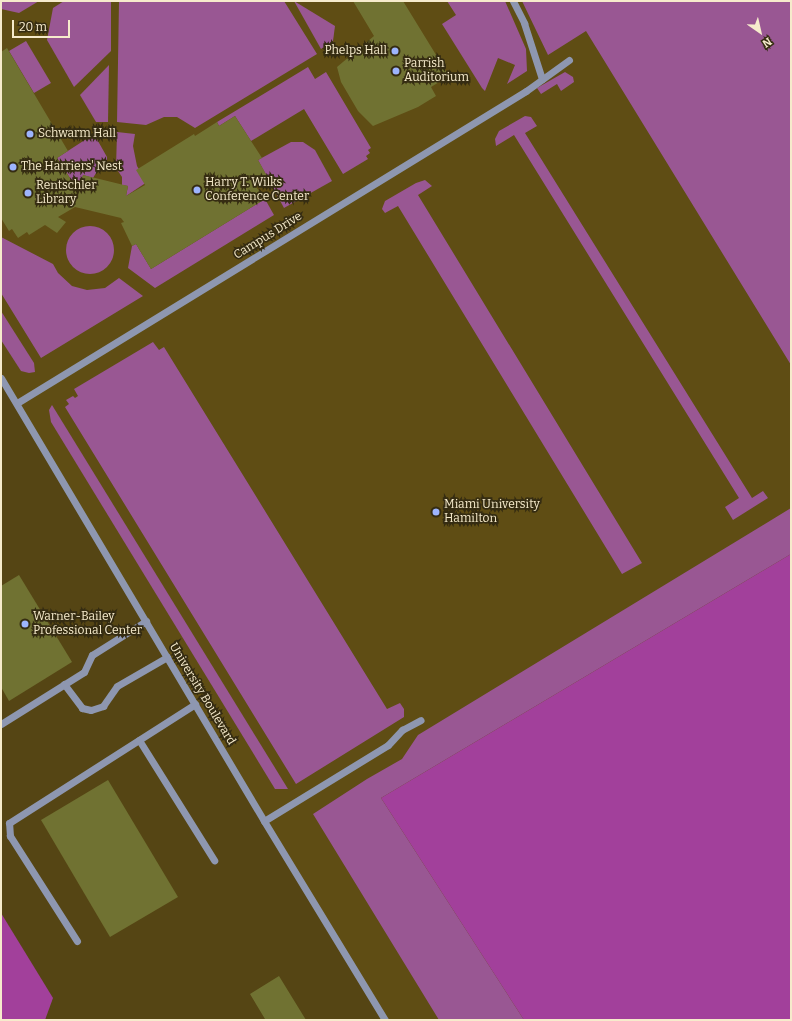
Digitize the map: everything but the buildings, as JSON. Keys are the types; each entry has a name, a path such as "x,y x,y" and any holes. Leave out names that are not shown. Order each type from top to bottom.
{"street":[{"path":"513,1 524,23 542,79"},
{"name":"Campus Drive","path":"17,403 519,95 569,60"},
{"name":"University Boulevard","path":"1,378 264,821 385,1020"},
{"path":"1,724 84,672 92,655 146,621"},
{"path":"64,684 82,708 91,710 103,706 117,686 167,657"},
{"path":"77,941 10,836 9,823 195,704"},
{"path":"264,821 388,745 402,730 421,720"},
{"path":"139,740 214,860"}],"shaded area":[{"name":"Miami University Hamilton","path":"1,1 791,1 791,1020 385,1020 1,378"},
{"path":"1,1 39,1 19,13 1,9"},
{"path":"64,1 111,1 111,51 74,87 47,40 53,8"},
{"path":"119,1 284,1 317,54 195,128 177,117 164,117 146,125 117,122"},
{"path":"294,1 335,26 333,41 321,49"},
{"path":"447,1 505,1 526,49 527,71 507,84 515,65 498,58 485,91 442,24 456,15"},
{"path":"522,1 791,1 791,365 586,31 548,55"},
{"path":"26,41 51,83 34,93 9,51"},
{"path":"109,65 108,122 96,122 80,95"},
{"path":"308,67 315,79 326,72 371,148 368,150 370,153 366,156 368,159 343,174 304,109 251,141 235,116 219,126 217,122"},
{"path":"565,72 573,77 574,82 561,91 557,84 541,94 537,88"},
{"path":"525,116 531,117 537,126 525,133 752,498 763,491 768,498 733,520 725,507 739,498 514,135 496,146 495,139 499,131"},
{"path":"117,132 135,134 133,146 137,166 147,182 126,196 128,186 122,185 122,177 116,168"},
{"path":"94,134 107,157 107,166 99,168 93,178 83,175 79,192 57,158"},
{"path":"291,142 303,142 315,150 332,181 284,208 258,160"},
{"path":"425,180 432,186 418,195 642,563 622,574 398,206 385,213 382,209 385,201 416,183"},
{"path":"265,199 274,215 155,288 128,268 132,246 136,244 151,269"},
{"path":"90,226 99,228 107,233 112,241 114,250 112,259 107,267 99,272 90,274 81,272 73,267 68,259 66,250 68,241 73,233 81,228"},
{"path":"1,237 53,264 58,273 72,286 87,290 105,288 119,278 143,296 41,358 1,293"},
{"path":"1,311 34,363 35,372 29,373 21,371 1,340"},
{"path":"153,342 159,350 164,347 387,709 400,703 404,709 404,717 296,784 65,407 69,404 66,400 73,396 75,398 78,396 74,389"},
{"path":"52,405 288,789 275,789 51,422 49,410"},
{"path":"791,508 791,554 381,798 524,1020 439,1020 313,814 367,779 402,759 418,735"},
{"path":"791,554 791,1020 524,1020 381,798"},
{"path":"1,913 53,998 45,1020 1,1020"}],"place":[{"name":"Phelps Hall","path":"395,51"},
{"name":"Parrish Auditorium","path":"396,71"},
{"name":"Schwarm Hall","path":"30,134"},
{"name":"The Harriers' Nest","path":"13,167"},
{"name":"Harry T. Wilks Conference Center","path":"197,190"},
{"name":"Rentschler Library","path":"28,193"},
{"name":"Miami University Hamilton","path":"436,512"},
{"name":"Warner-Bailey Professional Center","path":"25,624"}]}
